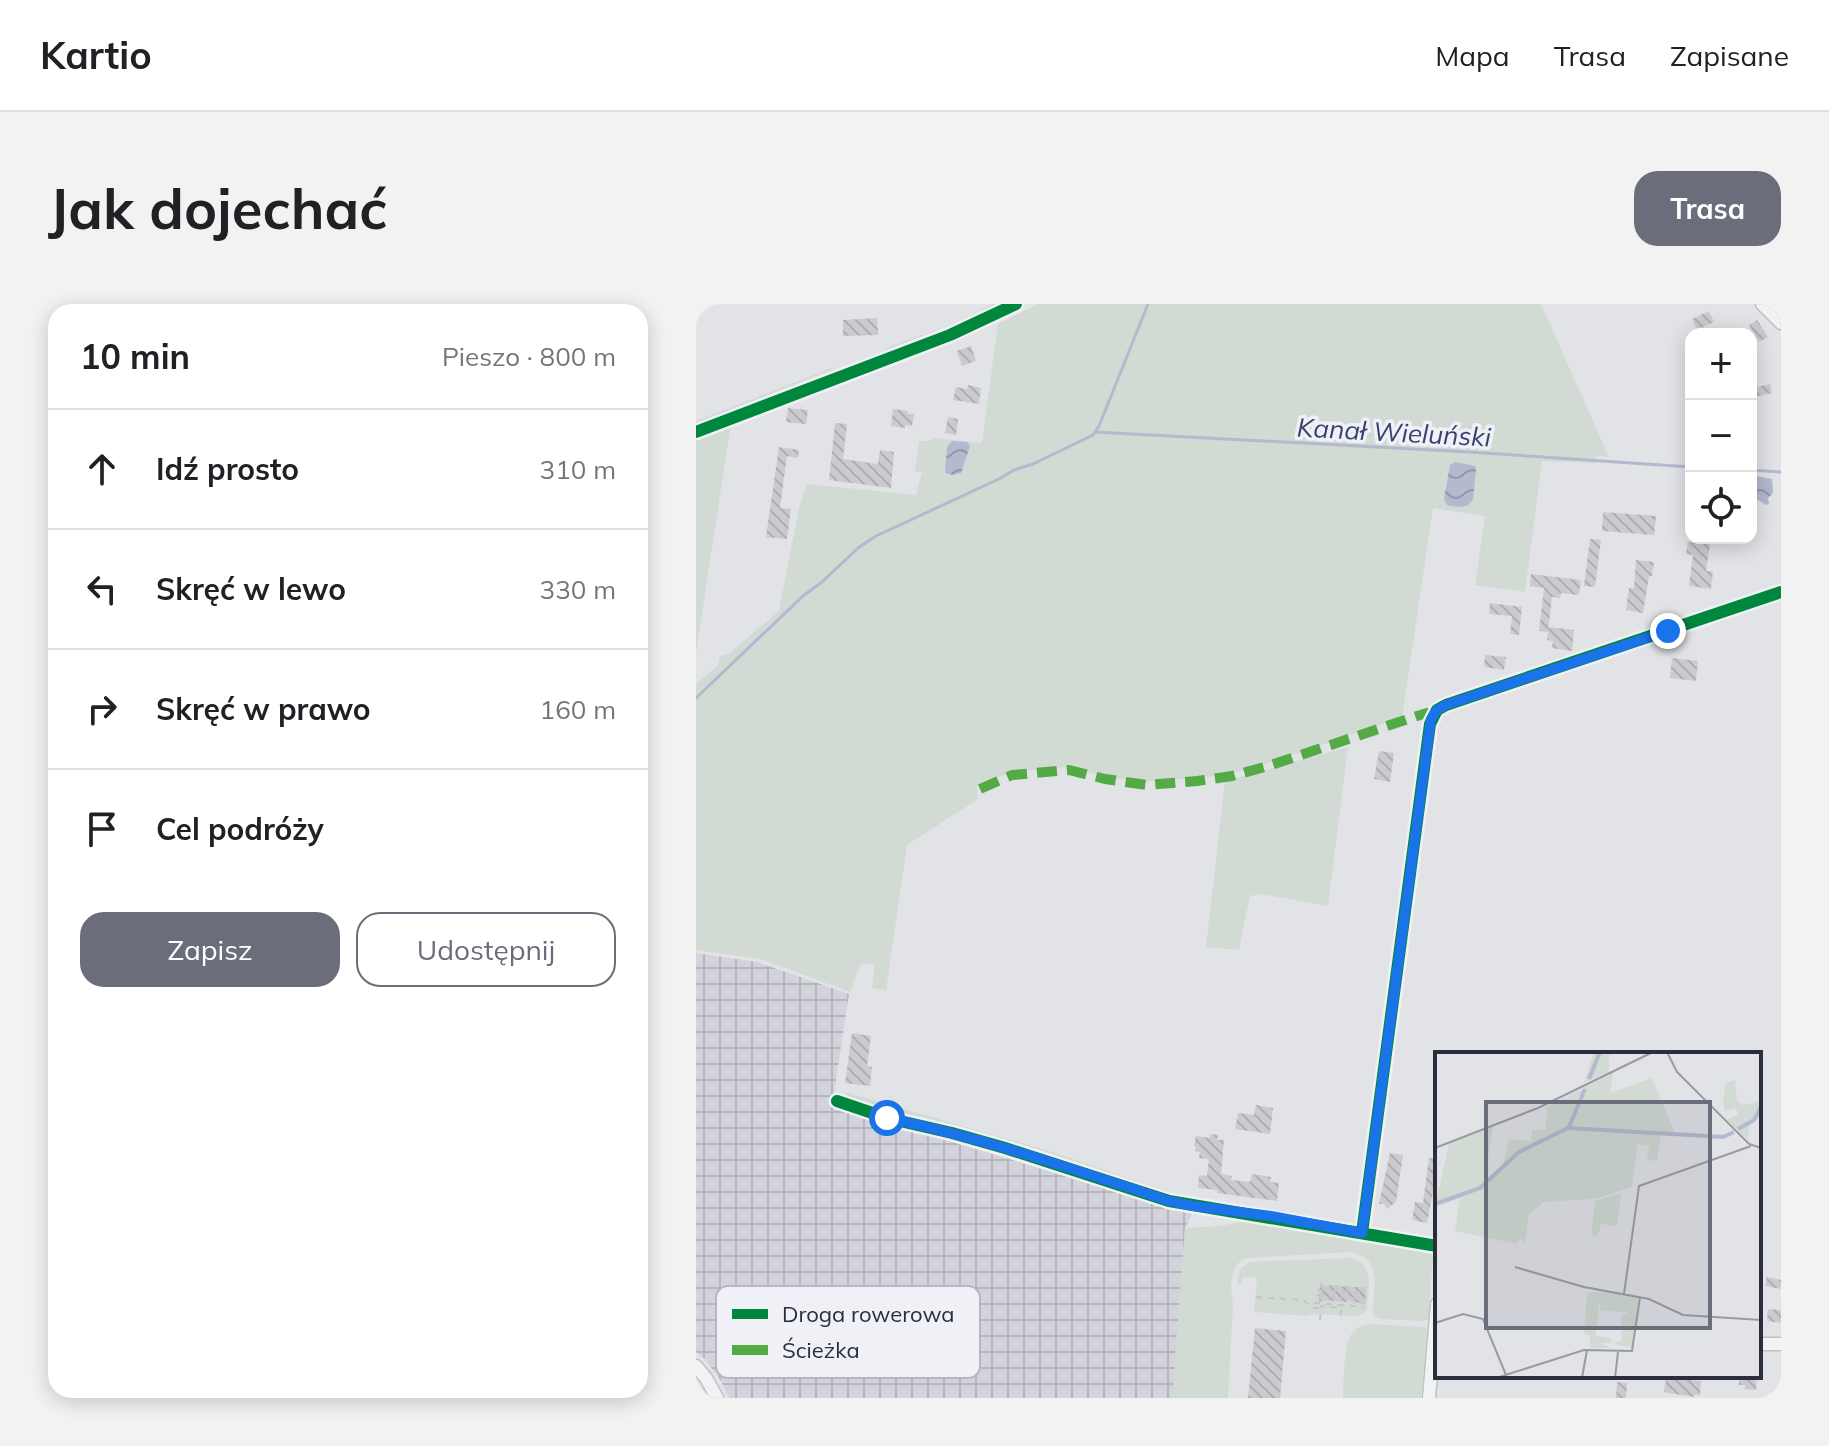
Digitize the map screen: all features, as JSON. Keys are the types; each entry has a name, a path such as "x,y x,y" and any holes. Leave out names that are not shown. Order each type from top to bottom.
{"street":[{"path":"696,432 950,335 1016,304"},
{"path":"1762,304 1781,323"},
{"path":"1362,1233 1430,724 1434,714 1446,705 1781,592"},
{"path":"837,1101 887,1118 1005,1148 1169,1201 1435,1246"},
{"path":"1429,1398 1435,1328"},
{"path":"696,1366 717,1398"}],"path":[{"path":"1318,1290 1366,1293"},
{"path":"1341,1305 1343,1291"},
{"path":"1317,1295 1366,1299"},
{"path":"1256,1297 1303,1300 1312,1308 1341,1305 1364,1307"},
{"path":"1314,1303 1341,1308 1340,1320"},
{"path":"1320,1320 1321,1308"}],"shaded area":[{"path":"993,304 1005,304 886,350 958,322"},
{"path":"1038,304 1541,304 1609,457 1597,456 1596,463 1542,461 1525,592 1475,585 1485,516 1433,508 1402,717 1226,775 1145,782 1106,777 1067,767 1011,772 977,786 978,799 907,845 886,990 872,988 875,965 866,963 860,965 850,992 761,959 696,950 696,684 718,665 720,656 730,653 779,611 799,508 807,484 916,495 922,472 915,472 919,441 930,441 932,438 982,443 998,324"},
{"path":"834,369 696,423 696,421"},
{"path":"731,424 696,652 696,437"},
{"path":"1348,747 1328,906 1261,894 1250,896 1239,950 1206,947 1225,781"},
{"path":"696,953 757,962 849,994 832,1106 1192,1214 1185,1228 1173,1398 729,1398 719,1378 980,1378 980,1286 716,1286 716,1374 696,1352"},
{"path":"845,1092 1049,1151 1186,1195 1186,1199 1164,1196 850,1101"},
{"path":"1258,1219 1431,1251 1428,1319 1381,1319 1373,1315 1374,1276 1368,1261 1361,1255 1349,1252 1245,1258 1236,1267 1232,1278 1228,1398 1172,1398 1185,1228"},
{"path":"1352,1258 1365,1267 1369,1279 1367,1309 1358,1316 1254,1312 1257,1278 1243,1277 1242,1284 1237,1284 1240,1269 1250,1262"},
{"path":"1369,1324 1427,1329 1421,1398 1343,1398 1349,1338 1358,1328"}],"water":[{"path":"952,441 967,442 970,446 961,473 953,475 945,473 947,447"},
{"path":"1455,462 1475,466 1476,469 1473,499 1462,507 1447,505 1444,499 1450,465"},
{"path":"1757,476 1772,479 1773,493 1768,498 1769,504 1757,500"}],"building":[{"path":"1709,311 1714,322 1696,328 1692,319"},
{"path":"877,318 878,335 843,336 843,320"},
{"path":"1757,320 1768,337 1759,342 1757,328 1749,325"},
{"path":"971,346 976,361 962,366 957,351"},
{"path":"1770,384 1772,393 1757,396 1757,387"},
{"path":"968,385 981,388 979,404 953,400 956,387 967,389"},
{"path":"788,408 808,410 806,424 786,422"},
{"path":"893,409 914,414 912,426 891,426"},
{"path":"948,417 958,419 956,435 945,433"},
{"path":"835,423 847,424 843,459 878,464 880,450 894,452 891,488 829,480"},
{"path":"779,447 799,450 798,458 787,456 780,508 791,509 787,539 766,537"},
{"path":"1603,512 1656,516 1654,535 1602,531"},
{"path":"1590,539 1601,540 1595,587 1584,586"},
{"path":"1688,544 1710,544 1706,571 1713,571 1711,589 1689,586 1693,555 1686,554"},
{"path":"1636,560 1654,562 1643,613 1626,610 1629,588 1634,588"},
{"path":"1531,574 1581,580 1579,595 1561,593 1560,598 1552,597 1548,632 1539,631 1544,588 1530,586"},
{"path":"1490,603 1522,607 1519,635 1510,634 1512,616 1489,614"},
{"path":"1549,627 1574,630 1572,651 1552,648 1553,641 1547,640"},
{"path":"1485,655 1506,657 1504,670 1484,667"},
{"path":"1672,658 1698,661 1696,681 1670,678"},
{"path":"1379,751 1394,753 1390,782 1374,779"},
{"path":"852,1033 871,1036 867,1066 872,1067 870,1086 845,1083"},
{"path":"1256,1105 1273,1108 1270,1134 1235,1129 1238,1113 1254,1115"},
{"path":"1210,1134 1218,1135 1217,1140 1224,1140 1221,1174 1232,1176 1231,1180 1250,1182 1252,1174 1271,1177 1270,1182 1279,1183 1277,1201 1198,1188 1199,1175 1207,1176 1209,1159 1199,1158 1200,1152 1195,1151 1196,1136 1210,1138"},
{"path":"1390,1153 1403,1155 1396,1202 1387,1209 1384,1204 1379,1204"},
{"path":"1429,1158 1435,1159 1435,1192 1427,1223 1412,1220 1415,1202 1423,1203"},
{"path":"1767,1277 1781,1280 1781,1289 1765,1286"},
{"path":"1320,1282 1325,1286 1366,1287 1365,1305 1354,1304 1350,1300 1319,1302"},
{"path":"1768,1309 1781,1310 1781,1323 1767,1321"},
{"path":"1255,1328 1286,1331 1280,1398 1248,1398"},
{"path":"1666,1378 1701,1381 1700,1395 1694,1397 1664,1392"},
{"path":"1739,1378 1757,1378 1756,1390 1739,1385"},
{"path":"1617,1382 1627,1383 1626,1398 1616,1398"}],"waterway":[{"name":"Kanał Wieluński","path":"696,698 803,596 876,536 1093,435 1148,304"},
{"name":"Kanał Wieluński","path":"1095,432 1685,467"},
{"name":"Kanał Wieluński","path":"1757,470 1781,472"}],"marked path":[{"path":"980,789 1012,775 1069,770 1147,785 1232,776 1417,716 1434,714"}],"cycle path":[{"path":"696,432 950,335 1016,304"},
{"path":"1362,1233 1430,724 1437,710 1781,592"},
{"path":"837,1101 887,1118 1005,1148 1169,1201 1435,1246"}],"route":[{"path":"887,1118 1005,1148 1169,1201 1362,1233 1431,719 1437,710 1446,705 1668,631"}]}
